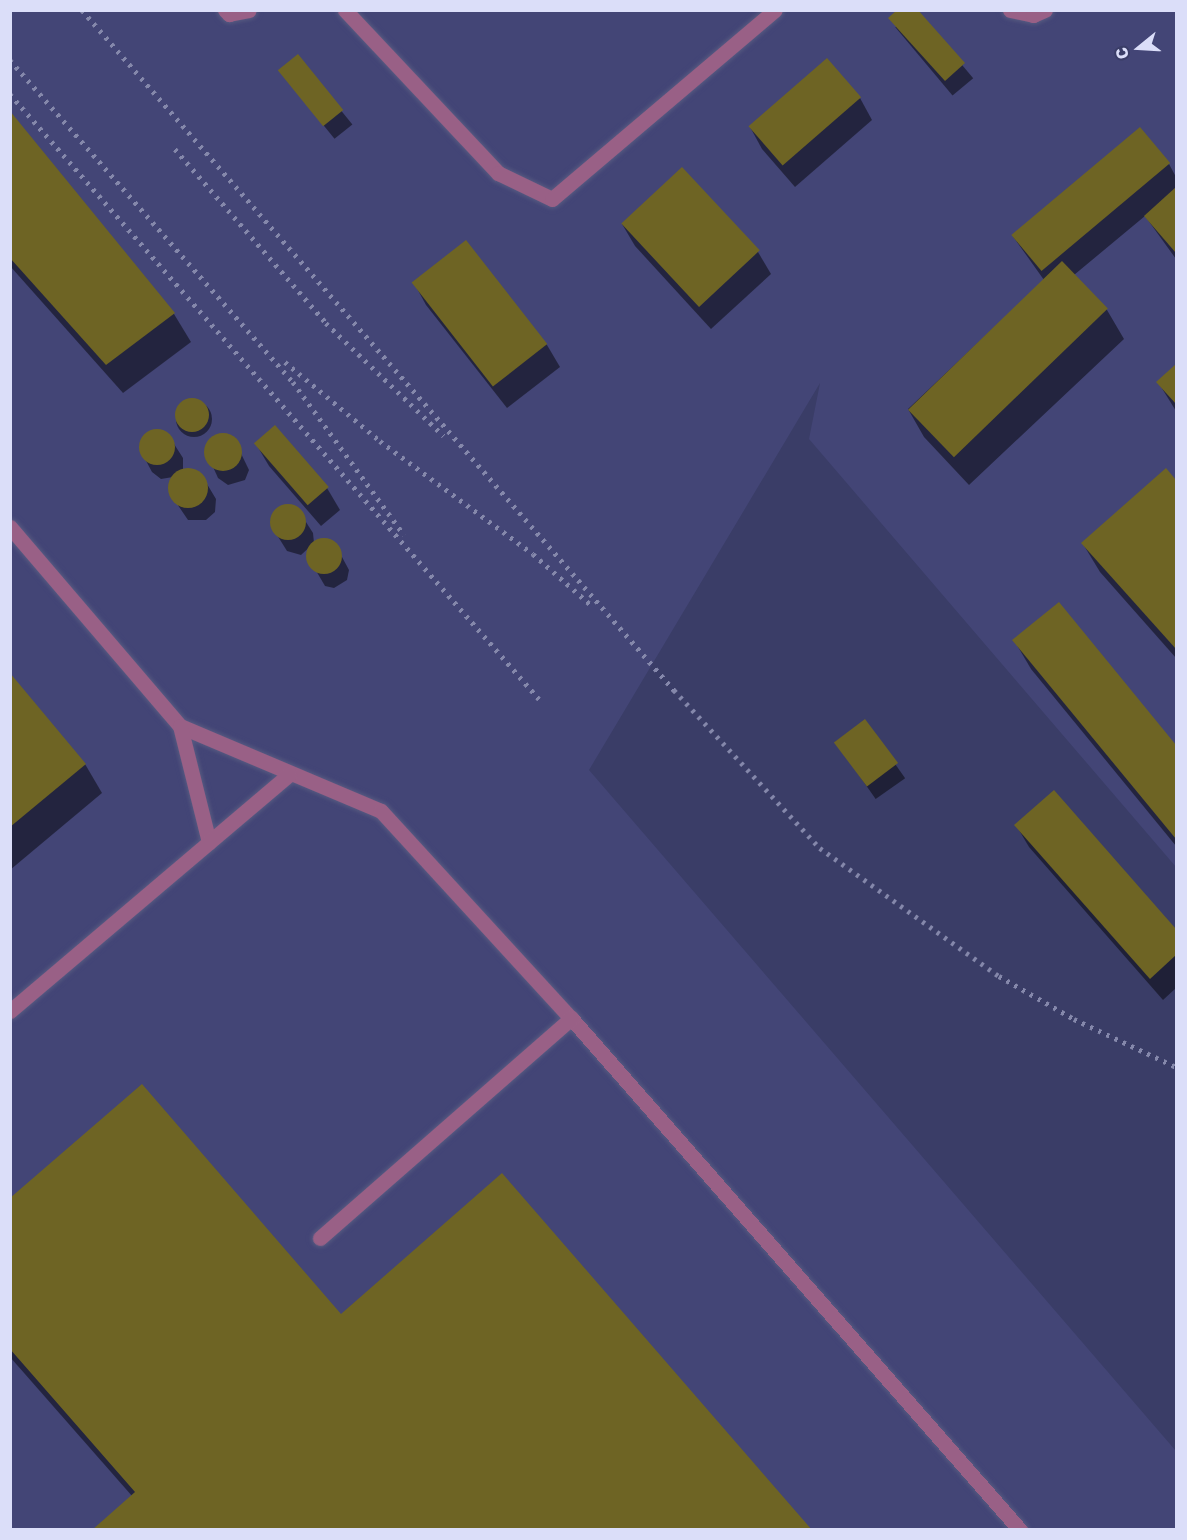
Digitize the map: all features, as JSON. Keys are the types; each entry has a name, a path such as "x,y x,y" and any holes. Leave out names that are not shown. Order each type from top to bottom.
{"lane":[{"path":"225,10 228,14 249,10"},
{"path":"345,10 498,173 552,199 776,10"},
{"path":"1010,10 1033,15 1045,10"},
{"path":"10,527 180,726 381,811 571,1018 1020,1530"},
{"path":"180,726 209,842"},
{"path":"10,1011 289,774"},
{"path":"320,1238 571,1018"}],"shaded area":[{"path":"10,11 1176,11 1176,867 809,439 820,383 589,770 1176,1451 1176,1529 11,1529"}],"building":[{"path":"897,10 918,10 965,63 945,81 888,18"},
{"path":"298,54 343,110 323,126 278,70"},
{"path":"827,58 861,97 783,165 749,126"},
{"path":"10,111 175,313 106,365 10,258"},
{"path":"1140,127 1170,163 1042,271 1011,235"},
{"path":"682,167 760,250 699,307 621,224"},
{"path":"1176,187 1176,253 1144,216"},
{"path":"466,240 547,344 493,386 412,282"},
{"path":"1062,261 1108,308 954,457 908,410"},
{"path":"1176,364 1176,404 1156,382"},
{"path":"192,398 204,403 209,415 204,427 192,432 180,427 175,415 180,403"},
{"path":"275,425 329,487 308,505 254,443"},
{"path":"157,429 170,434 175,447 170,460 157,465 144,460 139,447 144,434"},
{"path":"223,433 236,439 242,452 236,465 223,471 210,465 204,452 210,439"},
{"path":"188,468 196,469 202,474 207,480 207,496 202,502 196,507 188,508 180,507 174,502 169,496 168,488 169,480 174,474 180,469"},
{"path":"1166,468 1176,480 1176,649 1081,543"},
{"path":"288,504 301,509 306,522 301,535 288,540 275,535 270,522 275,509"},
{"path":"324,538 337,543 342,556 337,569 324,574 311,569 306,556 311,543"},
{"path":"1059,602 1176,745 1176,839 1012,640"},
{"path":"10,673 86,764 10,827"},
{"path":"865,719 898,763 867,786 834,742"},
{"path":"1054,790 1176,929 1176,955 1150,979 1014,825"},
{"path":"142,1084 341,1314 502,1173 812,1530 92,1530 135,1492 10,1349 10,1198"}],"railway":[{"path":"82,10 674,690 820,848 999,976 1074,1019 1176,1067"},
{"path":"10,60 293,382 404,535"},
{"path":"10,94 539,699"},
{"path":"175,149 326,323 444,436"},
{"path":"285,362 380,441 533,554 590,604"}]}
